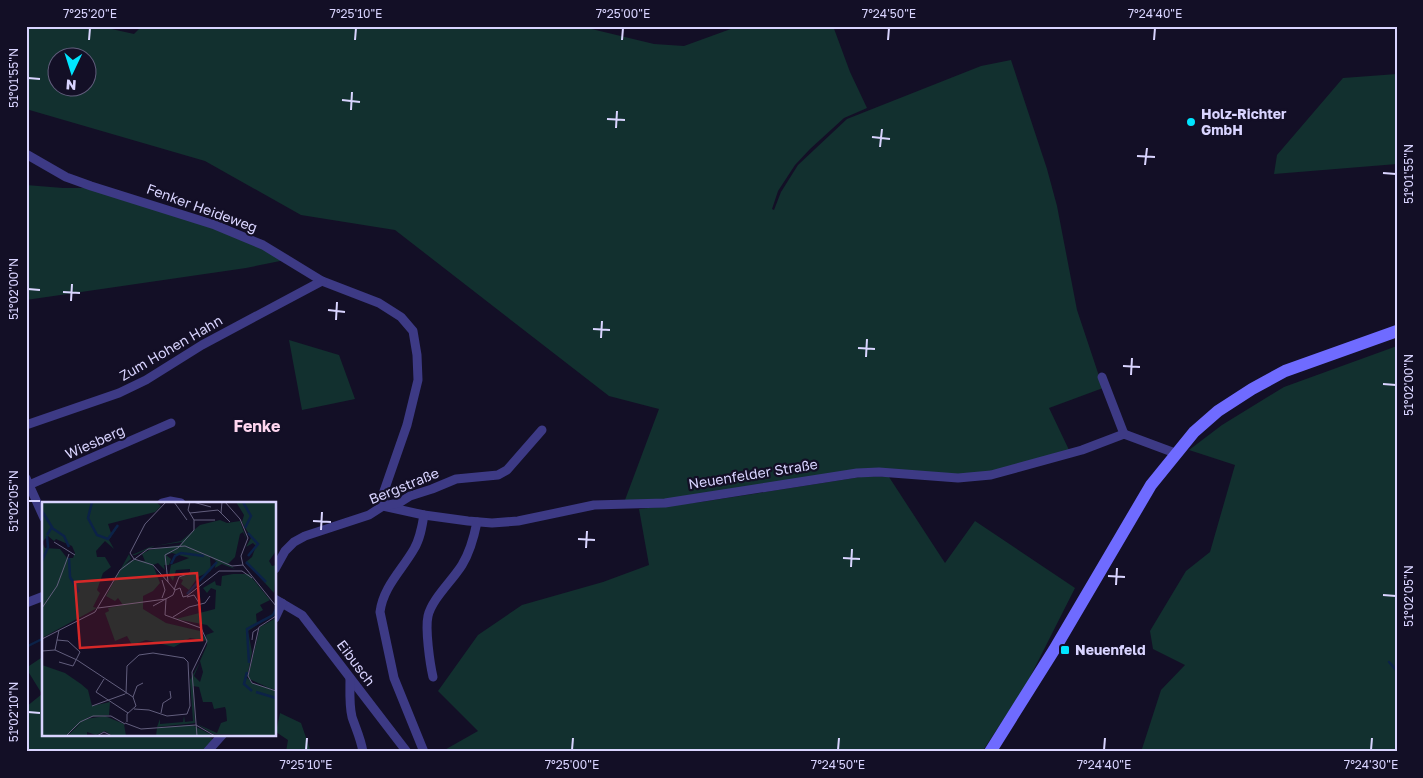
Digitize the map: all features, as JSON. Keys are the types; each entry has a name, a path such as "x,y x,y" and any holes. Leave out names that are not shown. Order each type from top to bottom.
{"main road":[{"path":"990,752 1054,650 1141,501 1175,453 1194,432 1218,411 1285,371 1397,331"}],"street":[{"name":"Fenker Heideweg","path":"26,154 66,177 215,225 263,245 322,281 379,303 401,317 413,331 417,355 418,380 407,425 383,494 383,506"},
{"name":"Zum Hohen Hahn","path":"26,425 119,393 146,380 202,345 322,281"},
{"path":"1102,377 1124,434 1175,453"},
{"name":"Wiesberg","path":"28,482 171,423"},
{"name":"Bergstraße","path":"276,567 294,542 304,536 369,515 383,506 399,503 410,496 456,479 498,475 507,470 542,430"},
{"name":"Neuenfelder Straße","path":"383,506 424,515 477,522 518,522 594,506 665,503 857,473 879,472 938,478 991,475 1082,450 1124,434"},
{"path":"28,482 42,514"},
{"path":"424,515 420,534 414,548 381,601 380,612 394,678 424,752"},
{"path":"433,677 430,667 427,618 430,610 462,565 470,548 477,522"},
{"path":"26,603 42,597"},
{"name":"Eibusch","path":"278,601 302,615 408,752"},
{"path":"350,678 352,716 363,752"},
{"path":"207,752 221,736"}],"green space":[{"path":"26,26 98,26 134,34 142,26 579,26 654,44 684,46 739,26 833,26 850,72 867,108 844,118 795,165 778,191 772,209 774,210 781,192 798,165 847,119 981,66 1011,60 1047,169 1057,206 1077,310 1103,388 1049,408 1069,450 996,471 954,475 873,468 668,500 625,500 659,409 609,396 395,230 301,215 205,161 26,109"},
{"path":"1397,74 1397,164 1274,174 1277,155 1343,78"},
{"path":"26,185 91,188 159,208 262,247 285,260 246,268 26,300"},
{"path":"289,340 339,355 355,399 302,410"},
{"path":"1397,346 1397,752 1141,752 1161,690 1185,665 1153,649 1150,631 1186,571 1210,552 1235,465 1189,450 1222,425 1284,387"},
{"path":"867,476 889,477 945,563 975,521 1075,588 1026,685 982,752 441,752 478,731 438,691 478,635 522,605 603,582 649,565 639,509 701,502"},
{"path":"42,657 42,694 26,668"},
{"path":"42,694 42,736 208,736 214,740 203,752 26,752 26,707"},
{"path":"280,713 301,723 311,752 286,752 288,740 276,732"}],"waterway":[{"path":"26,647 42,639"},
{"path":"1389,662 1397,671"}],"place":[{"name":"Holz-Richter GmbH","path":"1191,122"},
{"name":"Neuenfeld","path":"1065,650"}],"district":[{"name":"Fenke","path":"257,426"}]}
